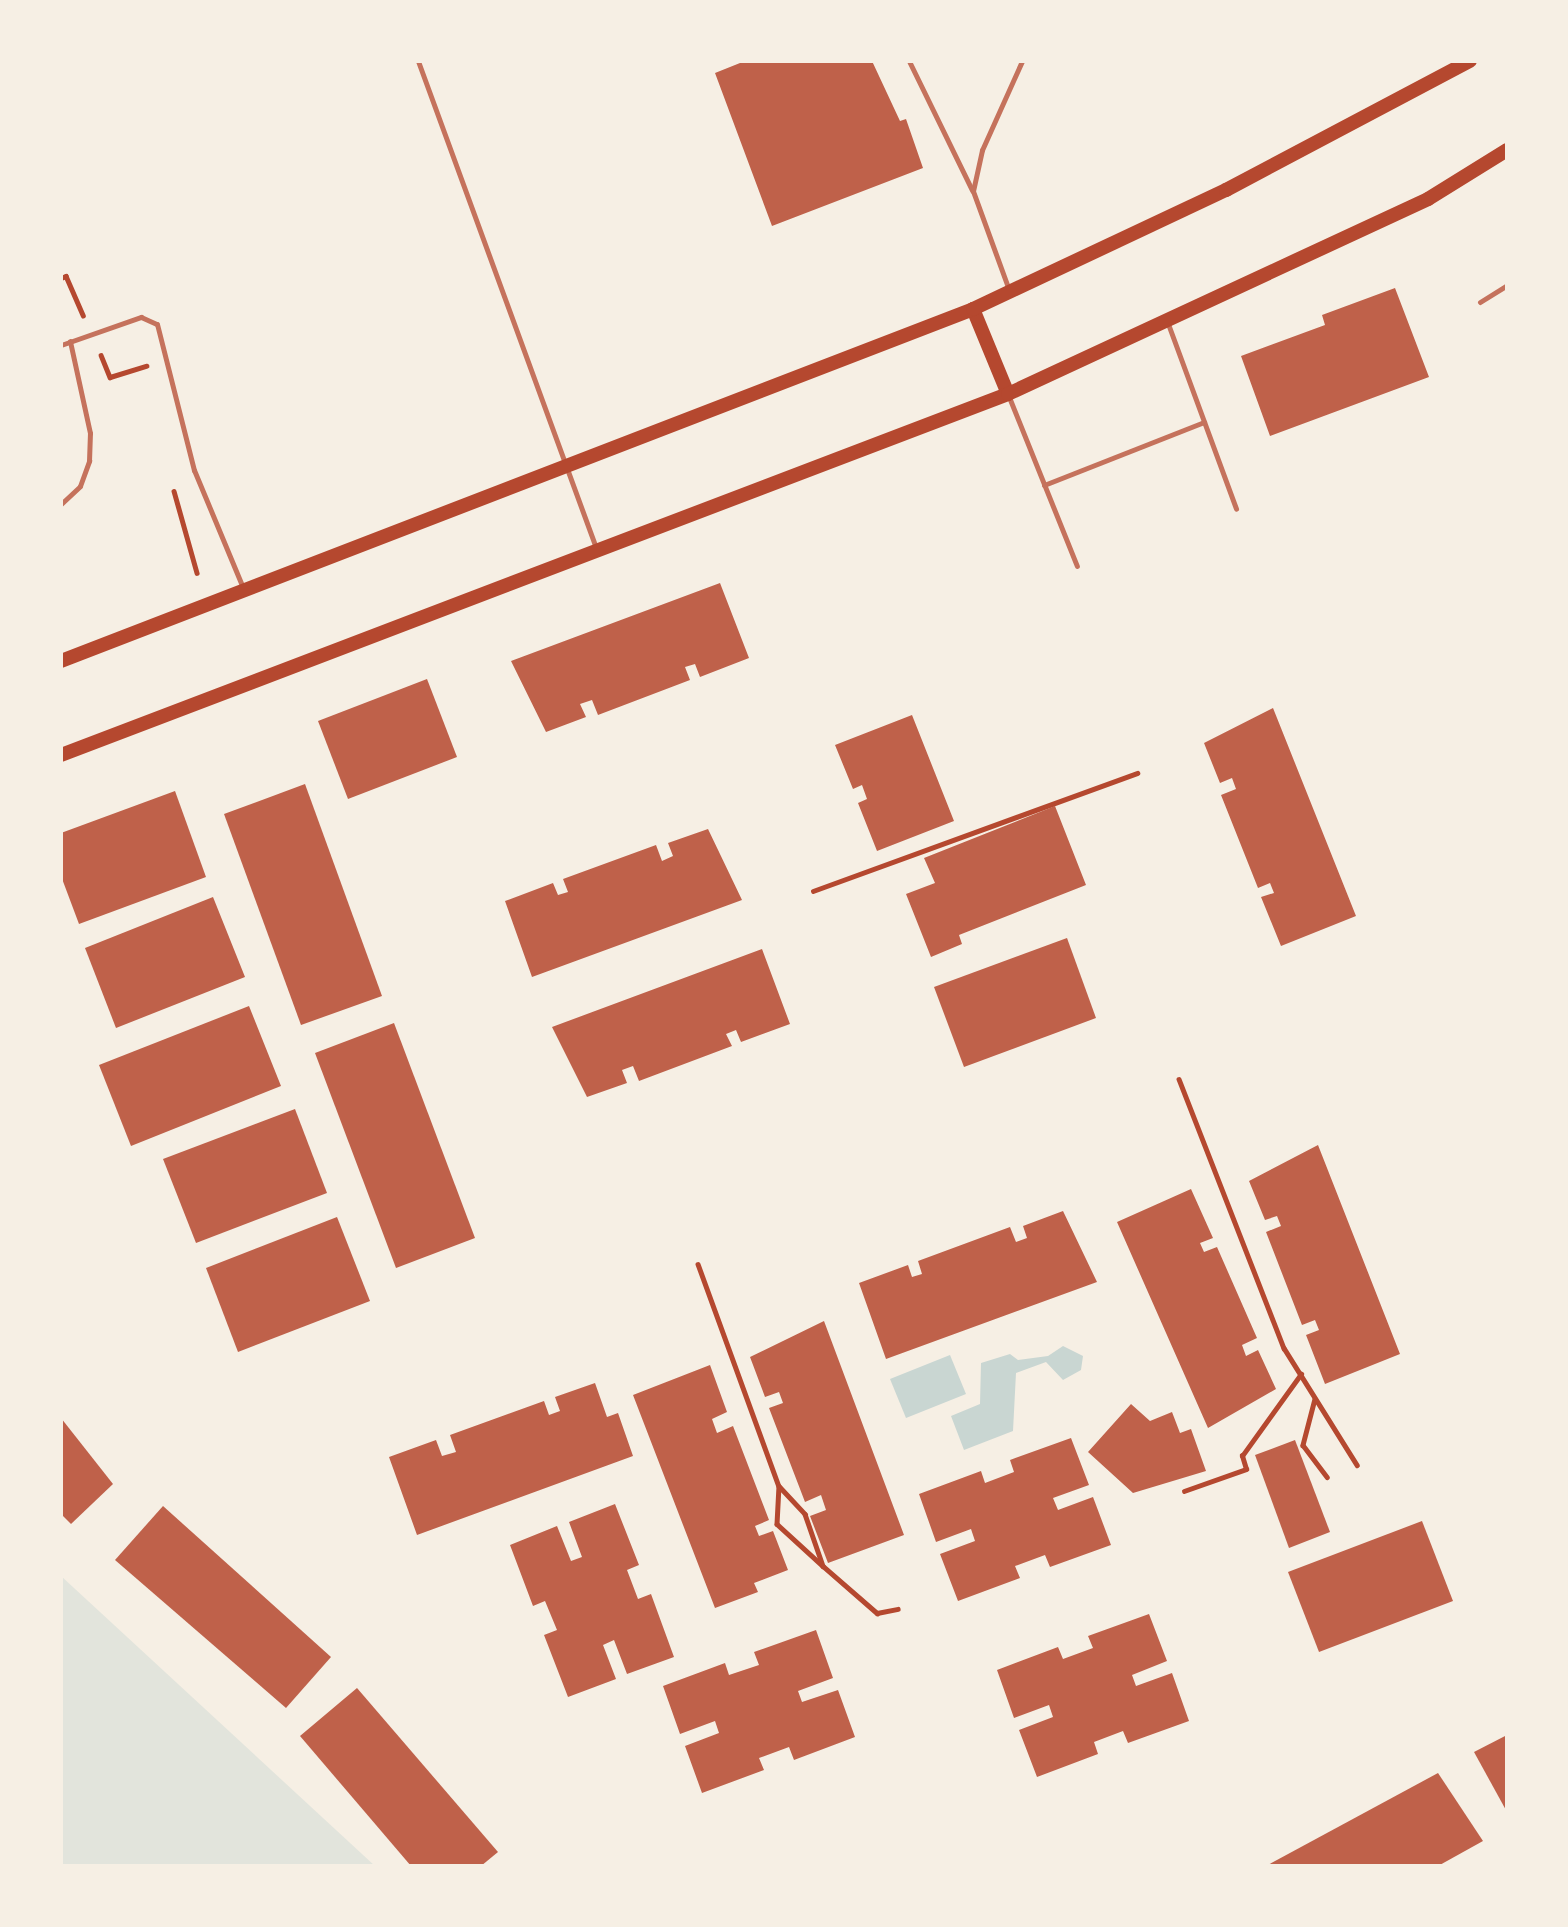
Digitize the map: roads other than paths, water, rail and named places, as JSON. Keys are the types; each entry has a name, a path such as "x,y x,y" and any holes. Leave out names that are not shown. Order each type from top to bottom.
{"main road":[{"path":"61,661 973,309 1226,190 1470,61"},
{"path":"61,755 598,554 1008,394 1428,199 1507,150"},
{"path":"973,309 1008,394"}],"lane":[{"path":"418,61 598,554"},
{"path":"909,61 973,191 1010,291"},
{"path":"973,191 982,150 1021,61"},
{"path":"1480,302 1507,285"},
{"path":"61,345 141,317 157,324 194,470 244,591"},
{"path":"1167,321 1236,509"},
{"path":"61,504 80,485 89,461 90,433 70,341"},
{"path":"1008,394 1077,566"},
{"path":"1044,485 1204,422"}]}
